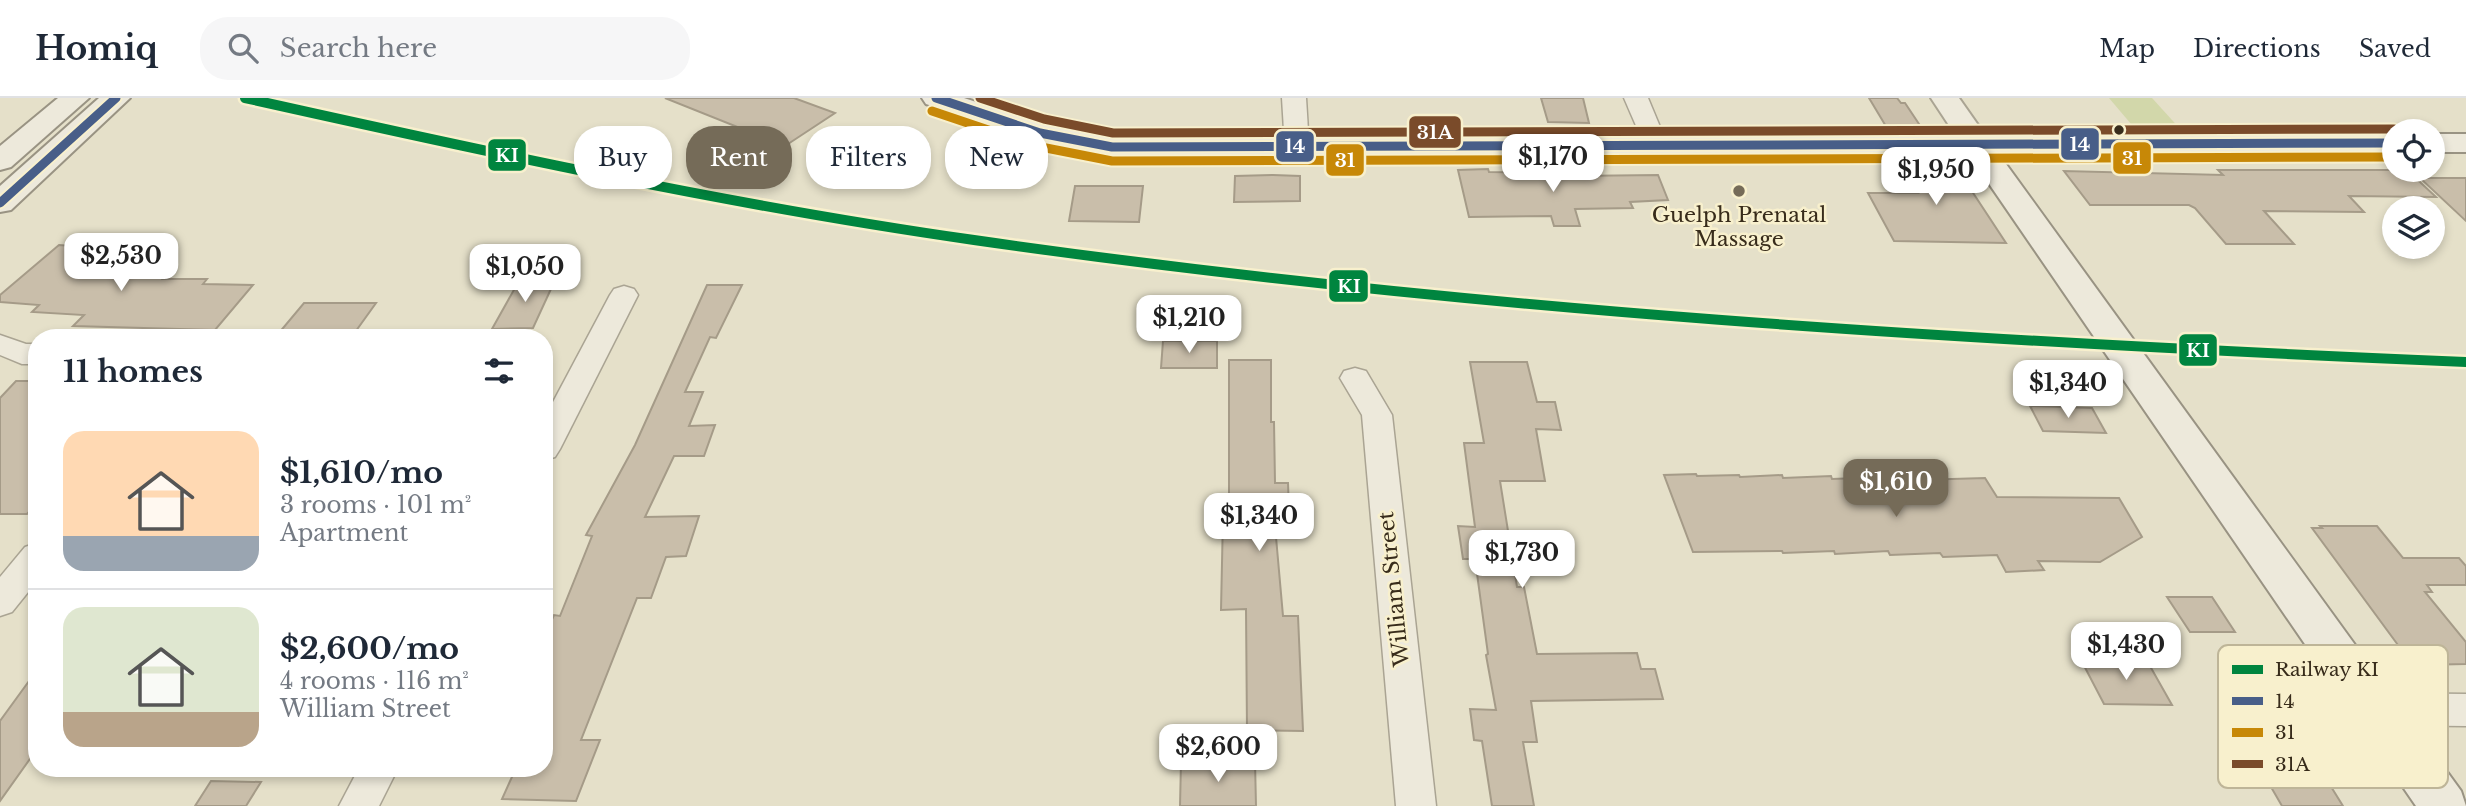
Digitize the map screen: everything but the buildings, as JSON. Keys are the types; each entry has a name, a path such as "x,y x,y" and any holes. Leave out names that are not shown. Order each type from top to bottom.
{"main road":[{"path":"0,161 75,98"},
{"path":"0,203 116,98"},
{"path":"936,98 1040,133 1112,147 2382,143"},
{"path":"1945,98 2330,645"},
{"path":"2445,143 2466,143"},
{"path":"2431,788 2444,806"}],"street":[{"path":"1294,98 1297,147"},
{"path":"1636,98 1656,146"},
{"path":"553,432 624,295"},
{"path":"0,344 28,354"},
{"name":"William Street","path":"1355,378 1377,415 1416,806"},
{"path":"0,602 28,567"},
{"path":"2448,710 2466,710"},
{"path":"359,806 374,777"}],"green space":[{"path":"2109,98 2152,98 2182,131 2137,131"}],"rail line":[{"name":"KI","path":"245,98 555,165 762,205 970,240 1248,275 1422,294 1769,324 2117,346 2466,362"}],"transit line":[{"name":"14","path":"0,203 116,98"},
{"name":"14","path":"936,98 1040,133 1112,147 2382,143"},
{"name":"31A","path":"980,98 1044,119 1113,133 2382,129"},
{"name":"31","path":"932,111 1036,146 1112,161 2382,157"}],"place":[{"name":"Guelph Prenatal Massage","path":"1739,191"}]}
